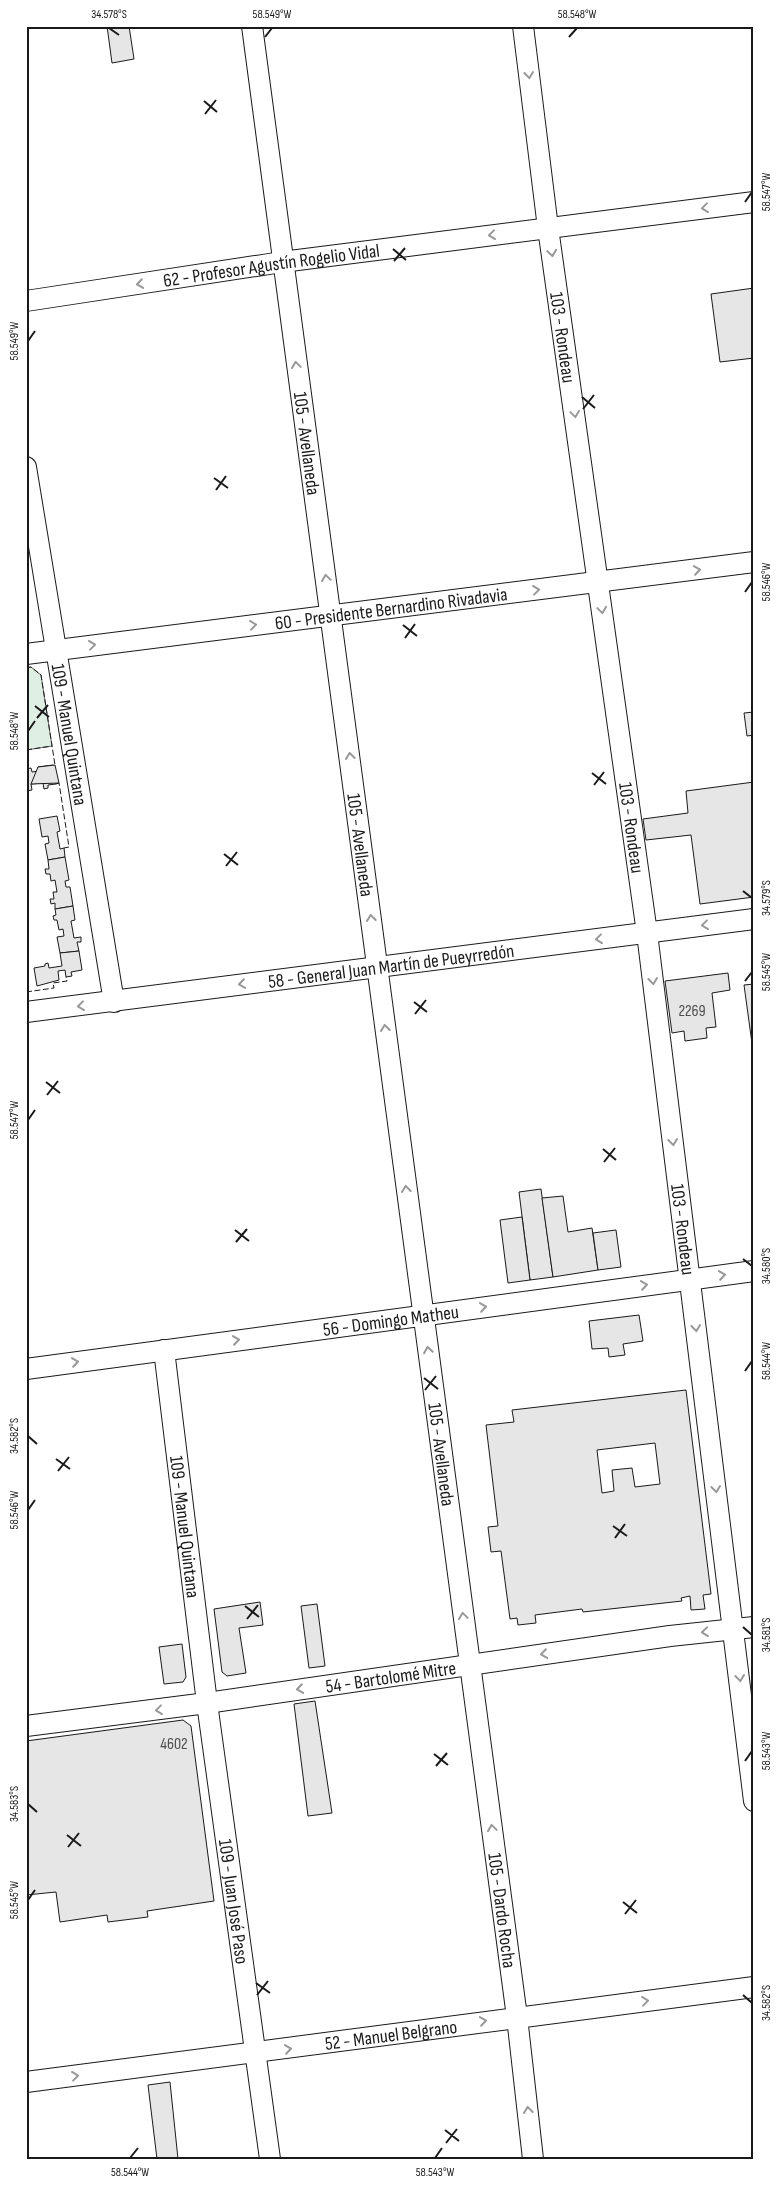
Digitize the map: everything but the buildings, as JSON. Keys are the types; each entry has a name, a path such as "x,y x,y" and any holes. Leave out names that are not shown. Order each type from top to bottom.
{"street":[{"name":"105 - Avellaneda","path":"252,26 282,262 332,615 422,1315 470,1664"},
{"name":"103 - Rondeau","path":"523,26 548,228 647,932 690,1280 744,1628 754,1801"},
{"name":"62 - Profesor Agustín Rogelio Vidal","path":"26,301 282,262 754,202"},
{"name":"109 - Manuel Quintana","path":"26,467 114,1002"},
{"name":"60 - Presidente Bernardino Rivadavia","path":"26,654 754,562"},
{"name":"58 - General Juan Martín de Pueyrredón","path":"26,1012 754,919"},
{"name":"56 - Domingo Matheu","path":"26,1369 754,1271"},
{"name":"109 - Manuel Quintana","path":"164,1350 207,1703"},
{"name":"54 - Bartolomé Mitre","path":"26,1726 207,1703 670,1636 744,1628"},
{"name":"105 - Dardo Rocha","path":"470,1664 517,2017 533,2159"},
{"name":"109 - Juan José Paso","path":"207,1703 270,2159"},
{"name":"52 - Manuel Belgrano","path":"26,2082 754,1987"}],"green space":[{"path":"31,667 41,675 52,746 26,750 26,668"}],"fence":[{"path":"26,668 31,667 41,675 54,765"},
{"path":"26,750 52,746"},
{"path":"56,784 59,783 69,847 64,848"},
{"path":"26,992 54,988 53,983 67,981 66,977"}]}
